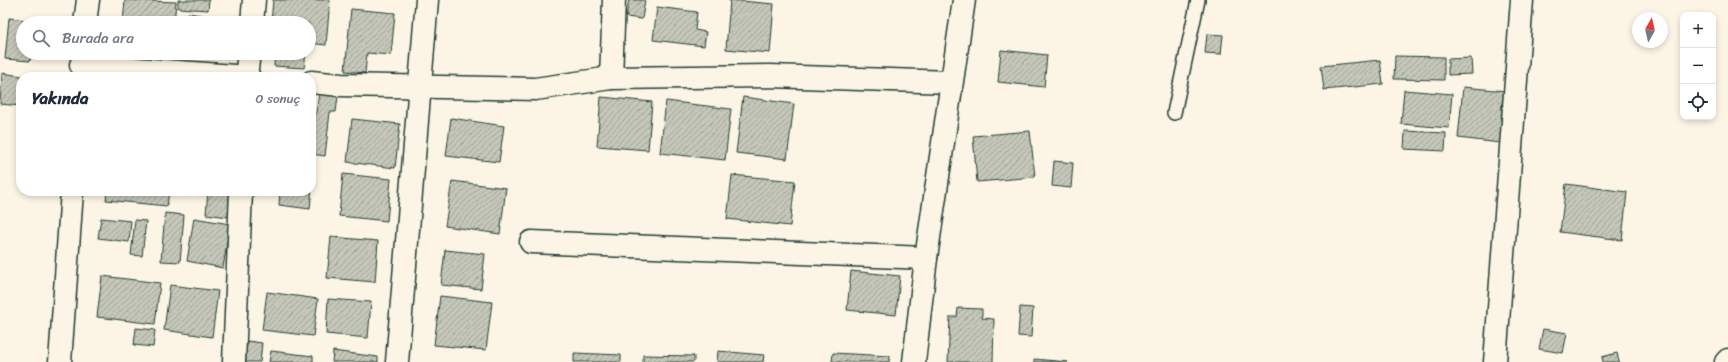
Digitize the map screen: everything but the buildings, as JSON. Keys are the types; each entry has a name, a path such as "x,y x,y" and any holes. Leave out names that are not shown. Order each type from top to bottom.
{"street":[{"path":"86,16 88,0"},
{"path":"253,16 254,0"},
{"path":"397,362 427,0"},
{"path":"612,78 614,0"},
{"path":"914,362 926,258 964,0"},
{"path":"1495,362 1522,0"},
{"path":"247,72 248,60"},
{"path":"81,65 178,72"},
{"path":"316,82 341,85 535,89 612,78 770,76 951,82"},
{"path":"60,362 72,196"},
{"path":"234,362 241,196"},
{"path":"531,242 926,258"}],"lane":[{"path":"1174,113 1198,0"}]}
